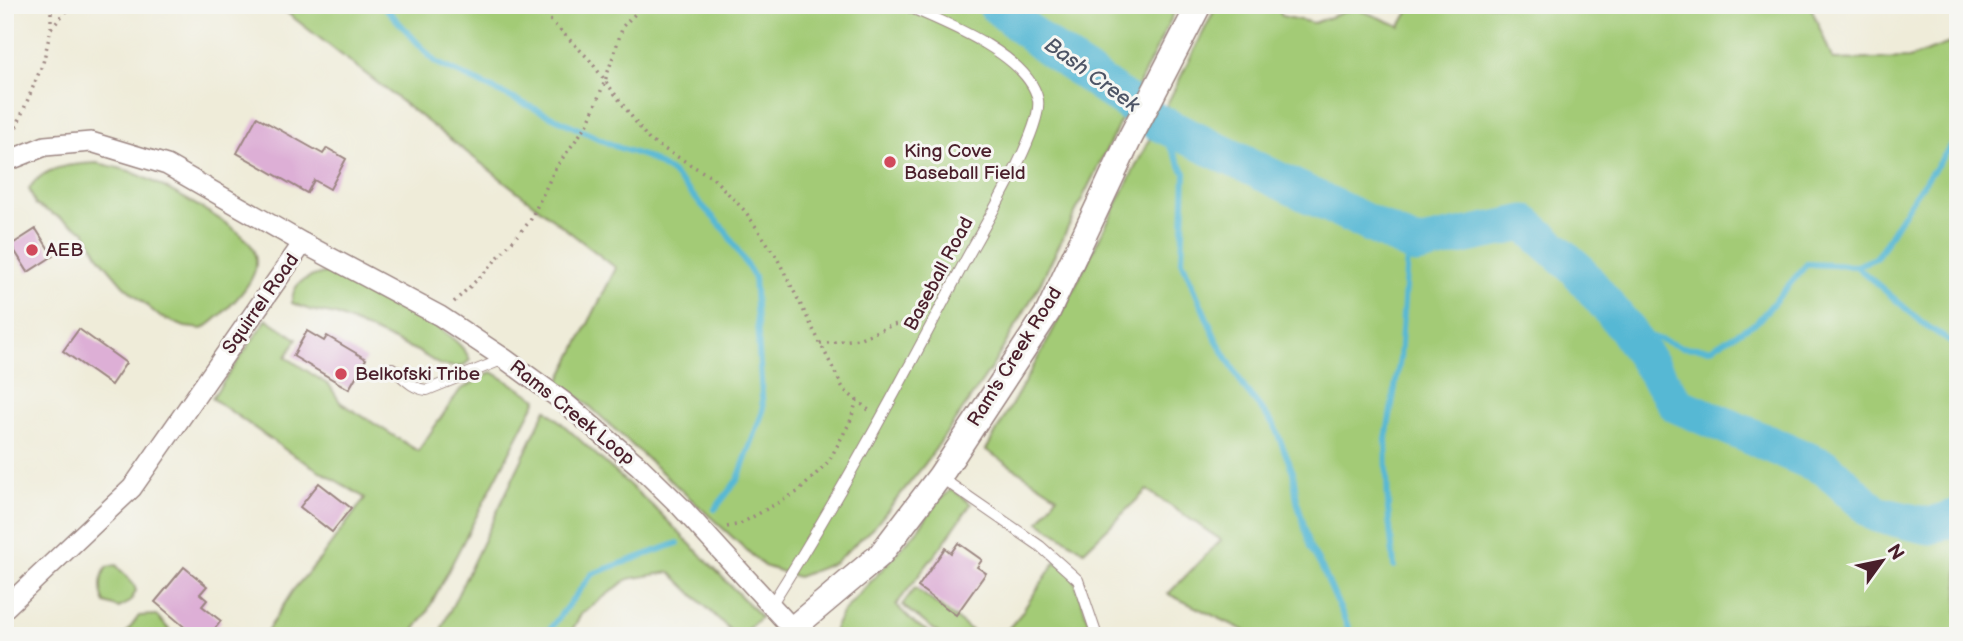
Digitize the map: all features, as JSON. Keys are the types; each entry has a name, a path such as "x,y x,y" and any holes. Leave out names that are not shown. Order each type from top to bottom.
{"street":[{"name":"Ram's Creek Road","path":"795,633 880,555 940,476 1048,312 1152,93 1199,5"},
{"name":"Squirrel Road","path":"5,608 132,488 303,243 167,165 92,142 46,146 7,154"},
{"name":"Rams Creek Loop","path":"303,243 440,316 564,402 638,465 795,633"}],"lane":[{"name":"Baseball Road","path":"771,605 808,547 939,313 1031,134 1038,102 1028,76 993,49 946,23 904,5"},
{"path":"392,368 410,384 427,390 505,359"},
{"path":"940,476 1041,546 1078,580 1097,636"}],"path":[{"path":"7,154 43,63 51,29 51,5"},
{"path":"51,29 71,5"},
{"path":"536,5 589,59 649,140 713,178 745,211 775,256 844,390 880,419"},
{"path":"440,316 486,271 530,221 556,167 587,125 623,26 643,5"},
{"path":"820,344 858,339 893,325 939,313"},
{"path":"704,533 740,524 799,491 829,461 850,422 857,400"}],"green space":[{"path":"277,5 1178,5 1039,286 992,367 925,464 875,526 834,563 798,577 764,566 584,401 558,384 616,268"},
{"path":"1217,5 1276,5 1282,16 1314,23 1355,8 1400,26 1412,5 1810,5 1833,60 1909,58 1958,40 1958,636 1256,636 1168,594 1221,540 1147,490 1084,551 1039,522 1057,496 986,450 1046,344"},
{"path":"97,163 134,173 179,195 232,228 252,247 256,263 250,281 227,309 203,329 185,327 160,317 123,285 100,258 85,231 36,205 29,189 42,175 68,166"},
{"path":"331,271 429,322 462,347 470,360 463,366 440,365 417,351 336,315 292,303 295,288 299,283"},
{"path":"267,319 297,339 286,357 330,386 340,402 418,451 460,390 492,372 537,399 427,612 410,636 264,636 293,590 320,559 365,498 290,453 212,398"},
{"path":"546,409 658,511 761,617 740,636 736,636 670,572 628,579 581,614 569,636 438,636"},
{"path":"952,489 971,504 896,605 915,624 936,636 836,636 834,629 842,613 916,532 939,500"},
{"path":"1056,561 1072,573 1089,623 1089,636 1002,636 1020,615"},
{"path":"116,565 136,591 130,602 119,608 105,603 101,589 102,576 107,567"},
{"path":"915,588 979,636 942,636 902,605"},
{"path":"156,615 175,636 124,636 139,616"}],"building":[{"path":"257,117 323,154 327,148 346,159 330,189 314,180 307,193 237,153"},
{"name":"AEB","path":"36,229 53,256 28,272 11,245"},
{"path":"79,329 126,363 111,385 63,351"},
{"name":"Belkofski Tribe","path":"307,331 324,341 327,336 366,359 349,389 293,356"},
{"path":"319,483 351,508 332,532 300,507"},
{"path":"958,543 982,560 977,567 986,573 956,615 918,587 945,548 951,553"},
{"path":"184,567 207,586 200,594 207,600 202,606 221,621 209,636 195,636 155,602"}],"waterway":[{"path":"383,5 435,62 617,147 647,157 672,173 725,230 754,277 763,411 738,479 715,509"},
{"name":"Bash Creek","path":"996,5 1042,43 1155,121 1416,246 1525,223 1576,268 1625,327 1677,405 1826,468 1876,514 1929,526 1958,517"},
{"path":"1155,121 1185,173 1182,261 1216,339 1245,389 1274,425 1293,472 1297,501 1310,547 1352,636"},
{"path":"1625,327 1681,347 1710,349 1757,322 1807,264 1856,266 1876,258 1915,195 1958,137"},
{"path":"1394,566 1388,509 1386,439 1400,359 1408,242"},
{"path":"1856,266 1924,324 1958,347"},
{"path":"548,636 550,629 592,574 678,543"}],"place":[{"name":"King Cove Baseball Field","path":"890,162"},
{"name":"AEB","path":"32,250"},
{"name":"Belkofski Tribe","path":"341,374"}]}
